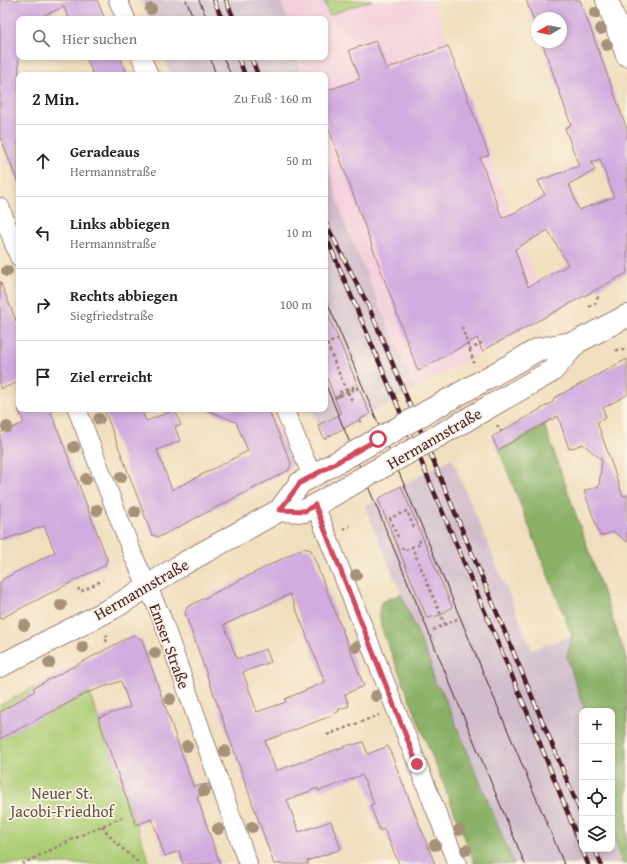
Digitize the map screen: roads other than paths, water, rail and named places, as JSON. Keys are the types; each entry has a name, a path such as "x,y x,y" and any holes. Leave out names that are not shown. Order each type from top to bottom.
{"main road":[{"path":"607,0 627,55"},
{"name":"Hermannstraße","path":"0,666 115,607 147,586 280,510 300,483 492,375 539,349 577,342 627,316"},
{"name":"Hermannstraße","path":"280,510 305,511 503,399 552,371 577,342"}],"street":[{"path":"118,0 125,16"},
{"path":"142,60 147,72"},
{"path":"0,207 8,223 16,247"},
{"name":"Emser Straße","path":"78,412 130,549 161,616 248,864"},
{"path":"285,412 312,476"},
{"path":"315,505 457,864"}],"tram line":[{"path":"186,0 193,16"},
{"path":"199,0 206,16"},
{"path":"211,60 215,72"},
{"path":"224,60 230,72"},
{"path":"328,304 564,864"},
{"path":"328,390 525,864"}],"railway":[{"path":"214,0 221,16"},
{"path":"226,0 233,16"},
{"path":"239,60 244,72"},
{"path":"252,60 257,72"},
{"path":"328,228 368,305 579,809"},
{"path":"328,241 531,721 579,841"},
{"path":"583,852 588,864"},
{"path":"596,852 601,864"}],"park label":[{"name":"Neuer St. Jacobi-Friedhof","path":"62,802"}]}
